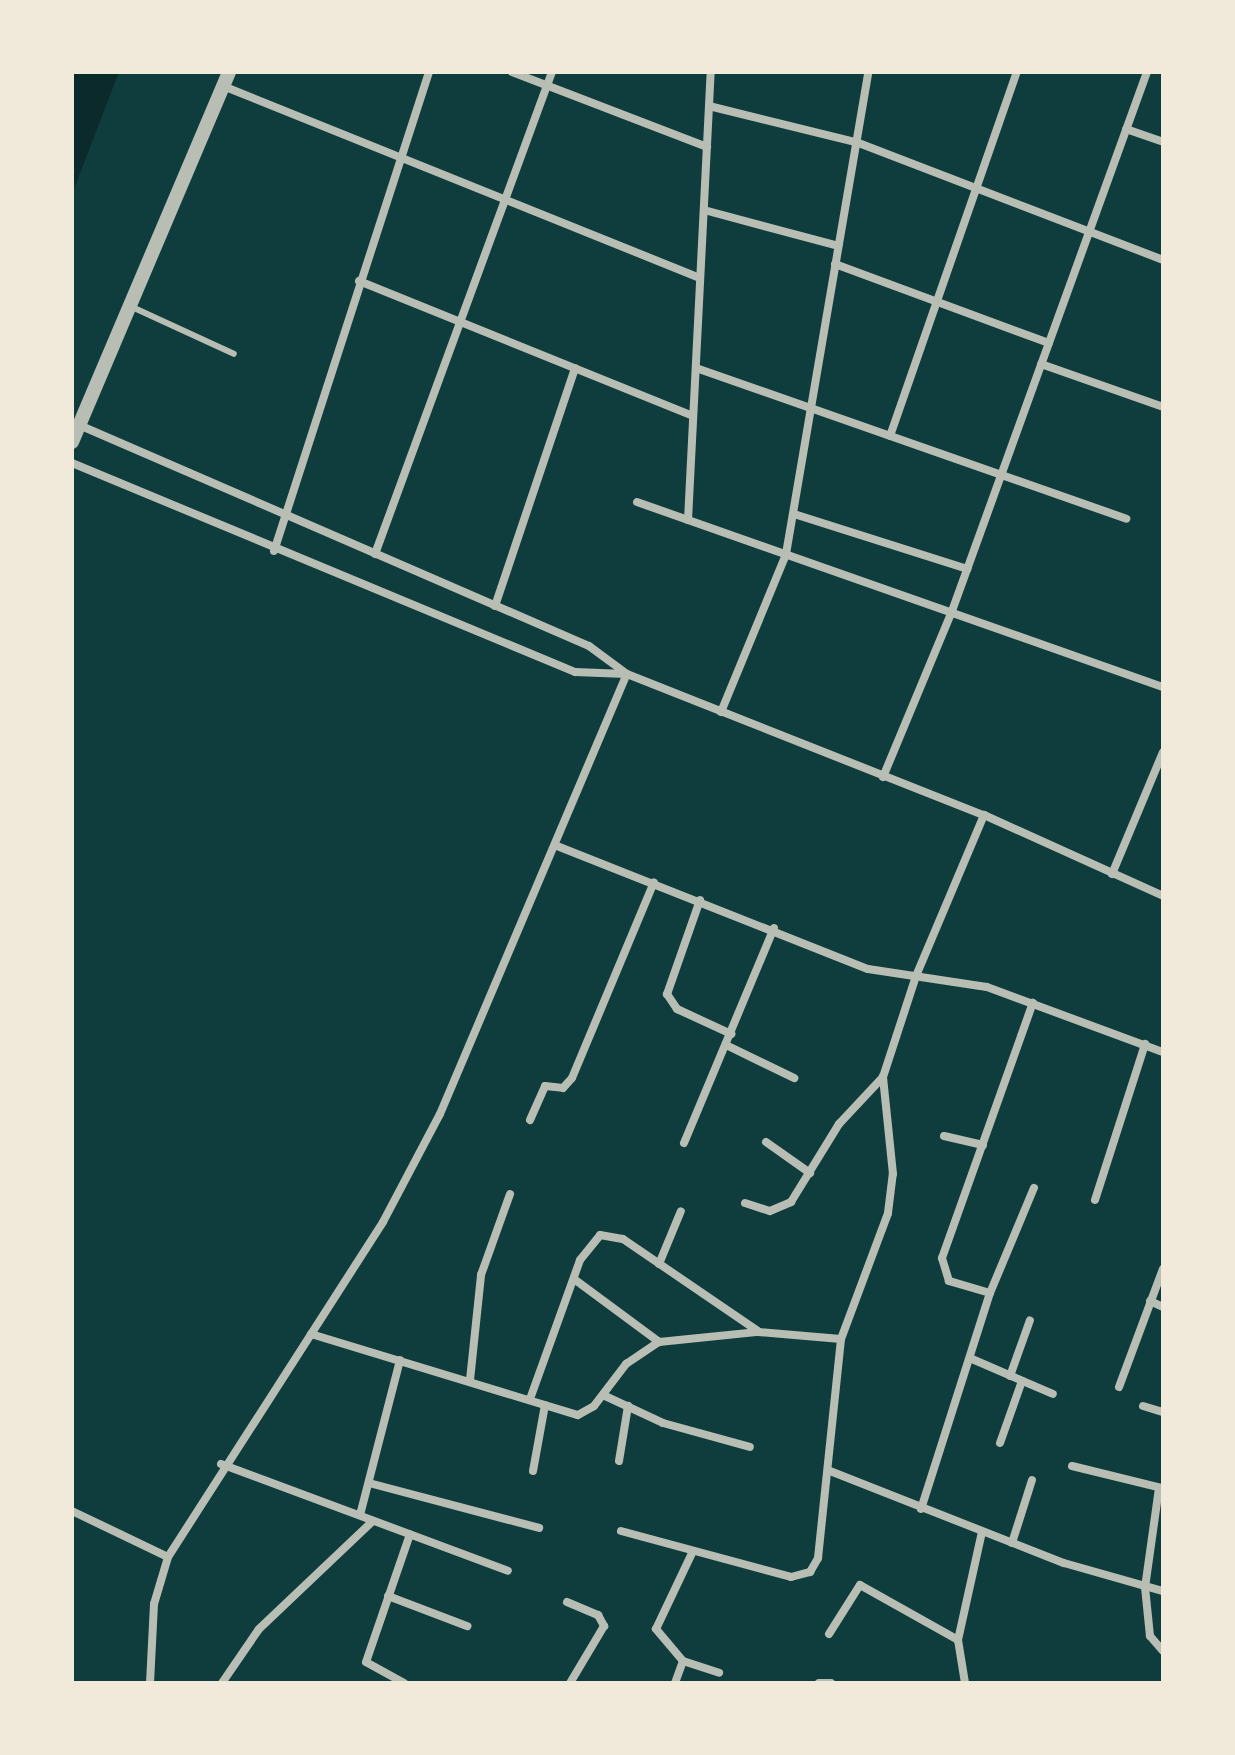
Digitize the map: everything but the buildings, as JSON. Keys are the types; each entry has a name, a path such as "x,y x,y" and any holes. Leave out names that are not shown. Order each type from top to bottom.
{"street":[{"path":"274,551 429,72"},
{"path":"512,72 707,147"},
{"path":"375,554 552,72"},
{"path":"688,520 711,72"},
{"path":"721,712 786,554 868,72"},
{"path":"890,436 1017,72"},
{"path":"883,777 952,611 1147,72"},
{"path":"72,442 75,424 130,306 226,79 400,158 700,278"},
{"path":"709,106 856,142 1163,260"},
{"path":"1126,129 1163,142"},
{"path":"704,210 838,246"},
{"path":"835,264 1049,343"},
{"path":"359,281 693,416"},
{"path":"1041,364 1163,407"},
{"path":"495,606 575,368"},
{"path":"696,368 1126,519"},
{"path":"75,424 589,646 627,674 984,815 1163,896"},
{"path":"72,463 274,551 575,672 627,674"},
{"path":"637,502 1163,687"},
{"path":"794,514 967,569"},
{"path":"150,1683 154,1604 168,1557 221,1464 311,1334 440,1114 557,846 627,674"},
{"path":"1112,874 1163,752"},
{"path":"621,1531 791,1577 810,1572 830,1471 841,1339 888,1213 893,1174 883,1077 916,976 984,815"},
{"path":"557,846 774,928 868,969 916,976 943,975 1033,1003 1163,1052"},
{"path":"530,1120 545,1086 563,1088 572,1078 654,882"},
{"path":"700,900 667,994 677,1009 731,1034"},
{"path":"684,1143 774,928"},
{"path":"990,1293 949,1281 942,1271 1033,1003"},
{"path":"1095,1200 1145,1044"},
{"path":"726,1045 794,1078"},
{"path":"745,1203 781,1210 810,1173 839,1124 883,1077"},
{"path":"944,1136 983,1145"},
{"path":"766,1142 810,1173"},
{"path":"921,1509 972,1359 990,1293 1034,1188"},
{"path":"470,1380 481,1275 510,1194"},
{"path":"659,1264 681,1211"},
{"path":"530,1399 574,1279 600,1235 623,1239 758,1332"},
{"path":"1119,1387 1163,1269"},
{"path":"574,1279 659,1342"},
{"path":"1150,1301 1163,1307"},
{"path":"1010,1376 1030,1320"},
{"path":"311,1334 578,1415 603,1395 626,1364 659,1342 758,1332 841,1339"},
{"path":"972,1359 1053,1394"},
{"path":"360,1515 400,1360"},
{"path":"1000,1443 1022,1381"},
{"path":"603,1395 750,1447"},
{"path":"533,1471 545,1405"},
{"path":"619,1461 628,1406"},
{"path":"1143,1406 1163,1412"},
{"path":"221,1464 508,1571"},
{"path":"1072,1466 1161,1488 1145,1587 1150,1636 1163,1651"},
{"path":"830,1471 1012,1543 1163,1591"},
{"path":"1012,1543 1032,1480"},
{"path":"369,1483 539,1528"},
{"path":"72,1511 168,1557"},
{"path":"222,1683 259,1629 373,1521"},
{"path":"965,1683 958,1640 982,1532"},
{"path":"404,1683 367,1667 410,1534"},
{"path":"693,1551 656,1629 683,1661 719,1673"},
{"path":"829,1634 860,1585 958,1640"},
{"path":"388,1596 467,1626"},
{"path":"567,1602 598,1615 604,1626 570,1683"},
{"path":"675,1683 683,1661"},
{"path":"819,1683 831,1683"}],"lane":[{"path":"130,306 234,354"}],"water":[{"path":"72,72 119,72 72,194"}]}
